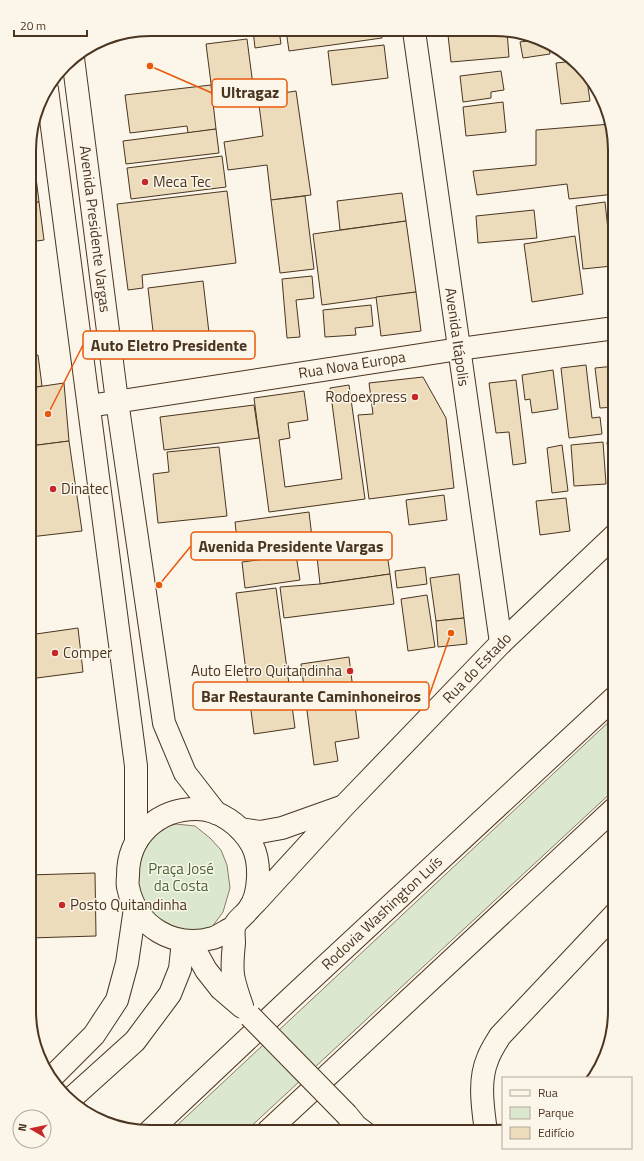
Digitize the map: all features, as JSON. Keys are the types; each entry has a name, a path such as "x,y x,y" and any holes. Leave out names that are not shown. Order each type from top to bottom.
{"main road":[{"name":"Avenida Itápolis","path":"415,36 501,643"},
{"name":"Avenida Presidente Vargas","path":"74,65 117,401 164,723 185,773 216,813"},
{"name":"Avenida Presidente Vargas","path":"48,99 136,766 136,842"},
{"name":"Rua Nova Europa","path":"89,406 459,349 608,329"},
{"name":"Rua do Estado","path":"250,908 344,806 501,643 608,542"},
{"name":"Rodovia Washington Luís","path":"156,1125 608,704"},
{"name":"Rua do Estado","path":"240,829 260,832 282,828 344,806"},
{"path":"186,809 201,809 216,813 233,822 240,829 252,846 258,867 257,888 250,908 234,926 214,938 187,941 164,935 148,924 135,908 128,886 128,863 136,842 145,830 157,820 170,813 186,809"},
{"path":"274,1125 608,815"},
{"path":"55,1074 94,1035 118,1000 126,964 135,908"},
{"path":"485,1125 482,1080 488,1059 500,1036 608,921"},
{"path":"234,926 233,978 246,1011"},
{"path":"187,941 206,970 221,989 246,1011 355,1125"},
{"path":"74,1096 135,1041 170,994 180,969 187,941"}],"green space":[{"path":"608,723 608,795 252,1125 177,1125"},
{"name":"Praça José da Costa","path":"176,824 195,826 210,838 221,850 227,865 230,888 223,912 212,927 198,934 168,932 140,905 134,864 155,829"}],"building":[{"path":"254,36 280,36 281,44 255,48"},
{"path":"287,36 382,36 382,38 289,51"},
{"path":"448,36 507,37 509,57 451,62"},
{"path":"247,39 254,93 213,99 206,44"},
{"path":"520,42 530,42 550,51 550,54 523,58"},
{"path":"384,45 388,78 332,85 328,51"},
{"path":"566,62 580,75 588,85 590,101 561,104 556,63"},
{"path":"501,71 504,90 491,92 491,98 463,102 460,76"},
{"path":"211,85 216,129 188,133 187,126 130,133 125,95"},
{"path":"296,91 311,195 271,200 267,165 228,170 224,142 263,136 258,97"},
{"path":"503,102 506,132 466,136 463,107"},
{"path":"605,124 608,150 608,195 569,199 567,184 477,195 473,171 536,165 536,130"},
{"path":"216,129 219,153 126,164 123,141"},
{"path":"222,156 226,187 131,199 127,168"},
{"path":"36,177 39,202 36,202"},
{"path":"227,191 236,263 142,275 143,288 128,290 117,204"},
{"path":"402,193 406,221 340,230 337,201"},
{"path":"305,196 314,269 280,273 271,200"},
{"path":"36,202 39,202 44,240 36,241"},
{"path":"605,202 608,229 608,266 583,269 576,206"},
{"path":"534,210 537,238 478,243 476,216"},
{"path":"406,221 416,292 322,305 313,234"},
{"path":"575,236 583,294 532,302 524,244"},
{"path":"312,276 314,298 296,300 300,337 287,338 282,279"},
{"path":"203,281 211,350 156,357 148,288"},
{"path":"416,292 421,331 381,336 376,297"},
{"path":"371,305 373,326 355,328 356,335 325,337 323,310"},
{"path":"38,355 42,386 36,387 36,356"},
{"path":"586,365 592,418 600,417 602,434 569,438 561,368"},
{"path":"608,367 608,407 600,408 595,368"},
{"path":"553,370 558,409 532,413 530,399 525,400 522,375"},
{"path":"423,377 446,418 454,488 369,499 358,415 373,414 369,383"},
{"path":"516,380 526,463 513,465 509,432 496,433 489,383"},
{"path":"64,383 69,441 36,445 36,387"},
{"path":"349,385 365,499 269,512 254,398 304,391 308,420 288,423 290,438 279,440 285,487 342,479 330,388"},
{"path":"254,405 259,438 164,450 160,417"},
{"name":"Dinatec","path":"69,441 82,531 36,536 36,445"},
{"path":"603,442 606,484 574,486 571,445"},
{"path":"562,445 568,491 552,493 547,448"},
{"path":"219,447 227,516 158,523 153,474 169,472 167,452"},
{"path":"444,495 447,520 409,525 406,500"},
{"path":"566,498 570,531 540,535 536,501"},
{"path":"309,512 313,546 239,556 235,522"},
{"path":"385,540 390,574 320,584 316,548"},
{"path":"296,555 300,580 245,588 242,562"},
{"path":"425,567 427,584 397,588 395,571"},
{"path":"390,574 394,604 284,618 280,587 320,584"},
{"path":"459,574 464,618 436,621 430,578"},
{"path":"276,588 295,728 254,734 236,593"},
{"path":"427,595 435,647 408,651 401,599"},
{"path":"464,618 467,644 438,647 436,621"},
{"name":"Comper","path":"78,628 83,672 36,678 36,634"},
{"path":"349,657 359,738 335,742 338,761 314,765 301,664"},
{"name":"Posto Quitandinha","path":"95,873 96,936 36,938 36,875"}],"place":[{"name":"Ultragaz","path":"150,66"},
{"name":"Meca Tec","path":"145,182"},
{"name":"Rodoexpress","path":"415,397"},
{"name":"Auto Eletro Presidente","path":"48,414"},
{"name":"Dinatec","path":"53,489"},
{"name":"Avenida Presidente Vargas","path":"159,585"},
{"name":"Bar Restaurante Caminhoneiros","path":"451,633"},
{"name":"Comper","path":"55,653"},
{"name":"Auto Eletro Quitandinha","path":"350,671"},
{"name":"Posto Quitandinha","path":"62,905"}]}
